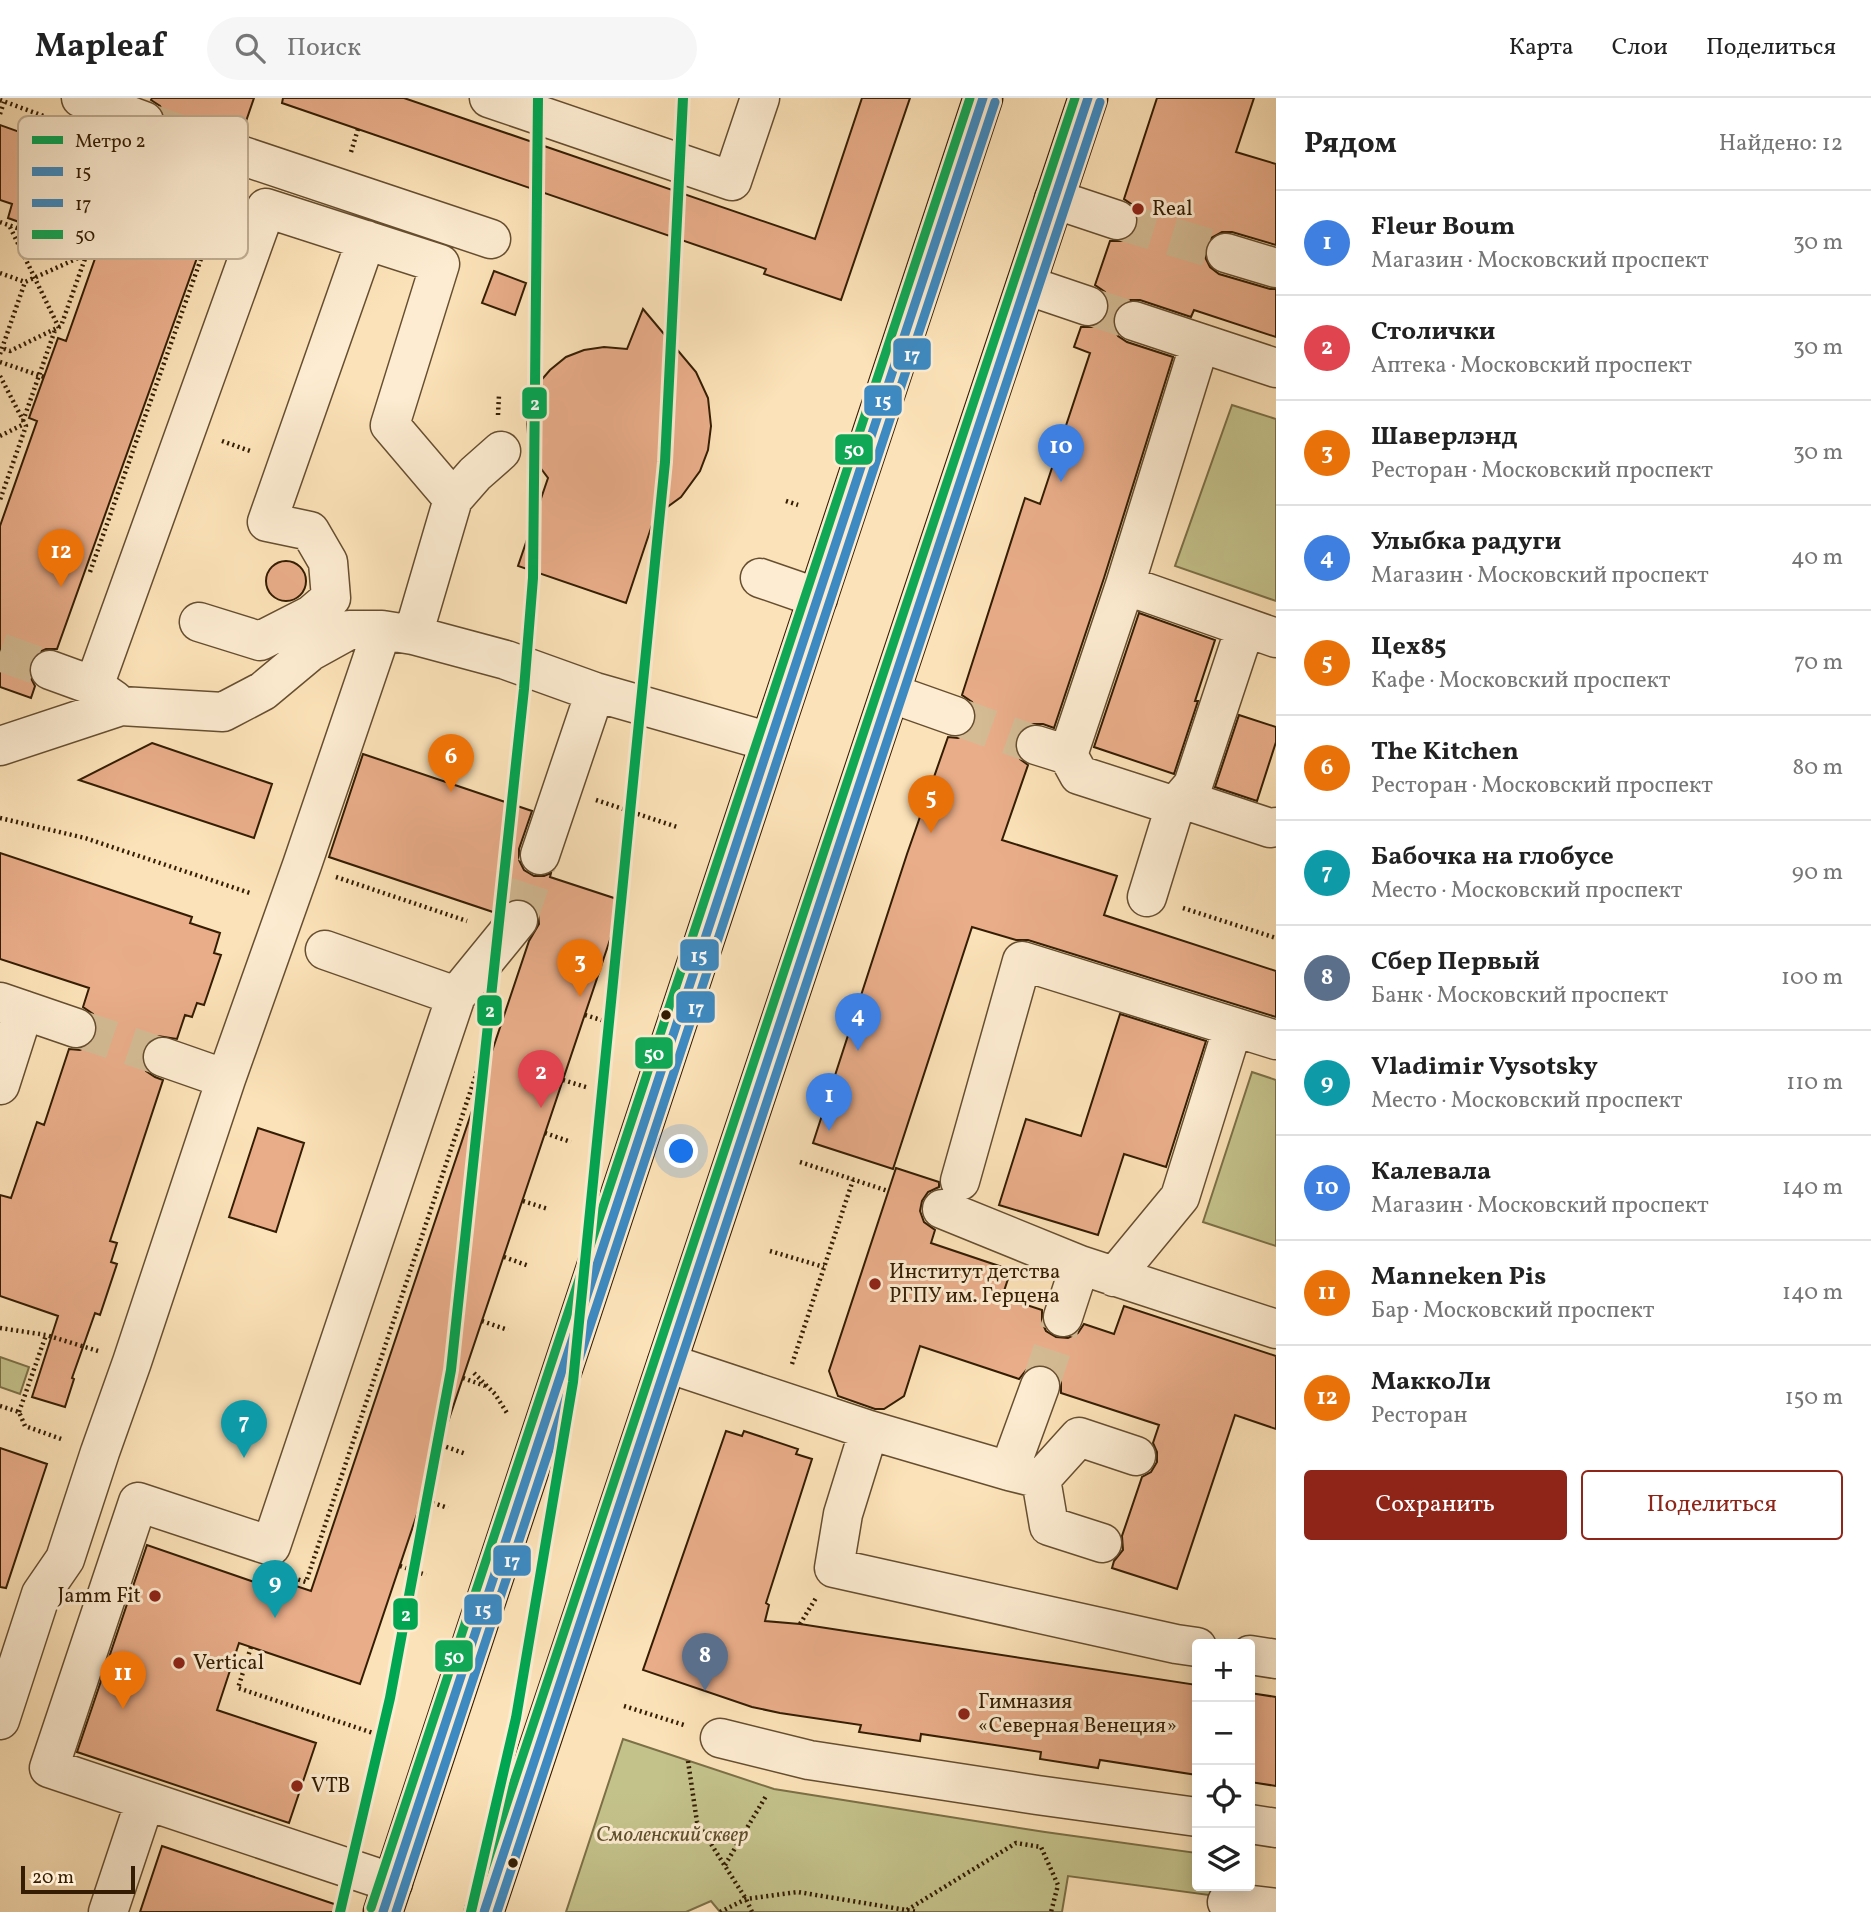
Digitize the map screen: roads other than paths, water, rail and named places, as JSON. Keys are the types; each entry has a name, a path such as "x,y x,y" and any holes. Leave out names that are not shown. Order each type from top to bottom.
{"main road":[{"path":"388,1898 983,98"},
{"path":"484,1912 1088,98"}],"lane":[{"path":"81,98 130,116"},
{"path":"508,101 732,181 760,98"},
{"path":"248,171 491,239"},
{"path":"1054,199 1117,220"},
{"path":"0,746 108,696 266,208 440,264 390,425 453,499"},
{"path":"199,622 260,641 311,615 331,598 328,562 310,531 267,522 366,240"},
{"path":"1226,253 1276,268"},
{"path":"1026,285 1088,306"},
{"path":"1133,321 1276,368"},
{"path":"1200,343 1125,585 1052,750 1079,775 1175,806 1191,802 1270,828 1276,827"},
{"path":"0,1720 41,1594 65,1559 226,1079 288,905 453,499 500,451"},
{"path":"760,578 818,598"},
{"path":"1125,585 1261,633 1193,785 1175,806 1147,897"},
{"path":"50,670 108,696 223,712 263,691 311,651 349,630 398,633 506,660 595,692 770,742"},
{"path":"540,855 595,692"},
{"path":"890,693 955,716"},
{"path":"388,1898 145,1801 49,1768 138,1502 271,1546 456,996 518,920"},
{"path":"325,950 456,996"},
{"path":"1276,1040 1022,961 951,1195 1097,1271 1276,1329"},
{"path":"0,1085 12,1006 76,1028"},
{"path":"1063,1317 1097,1271 1180,1196 1233,1027"},
{"path":"163,1057 226,1079"},
{"path":"667,1363 869,1430 1025,1475"},
{"path":"1040,1386 1025,1475 1049,1526 1102,1543"},
{"path":"869,1430 843,1514 834,1568 1192,1646"},
{"path":"1025,1475 1079,1437 1136,1455"},
{"path":"1255,1656 1276,1659"},
{"path":"704,1746 1192,1816"},
{"path":"108,1912 145,1801"},
{"path":"1255,1825 1276,1828"},
{"path":"1227,1902 1276,1909"}],"tunnel":[{"path":"1117,220 1226,253"},
{"path":"1088,306 1134,321"},
{"path":"0,652 50,670"},
{"path":"955,716 1036,745"},
{"path":"518,920 540,855"},
{"path":"76,1028 163,1057"},
{"path":"1040,1386 1063,1317"}],"metro line":[{"name":"2","path":"340,1912 390,1698 451,1370 524,689 533,578 538,98"},
{"name":"2","path":"471,1912 516,1718 573,1382 665,462 683,98"}],"place":[{"name":"Real","path":"1138,209"},
{"name":"Калевала","path":"1061,482"},
{"name":"МаккоЛи","path":"61,587"},
{"name":"The Kitchen","path":"451,792"},
{"name":"Цех85","path":"931,833"},
{"name":"Шаверлэнд","path":"580,997"},
{"name":"Улыбка радуги","path":"858,1051"},
{"name":"Столички","path":"541,1108"},
{"name":"Fleur Boum","path":"829,1131"},
{"name":"Институт детства РГПУ им. Герцена","path":"875,1284"},
{"name":"Бабочка на глобусе","path":"244,1458"},
{"name":"Jamm Fit","path":"155,1596"},
{"name":"Vladimir Vysotsky","path":"275,1618"},
{"name":"Vertical","path":"179,1663"},
{"name":"Сбер Первый","path":"705,1691"},
{"name":"Manneken Pis","path":"123,1709"},
{"name":"Гимназия «Северная Венеция»","path":"964,1714"},
{"name":"VTB","path":"297,1786"}],"park label":[{"name":"Смоленский сквер","path":"672,1835"}]}
